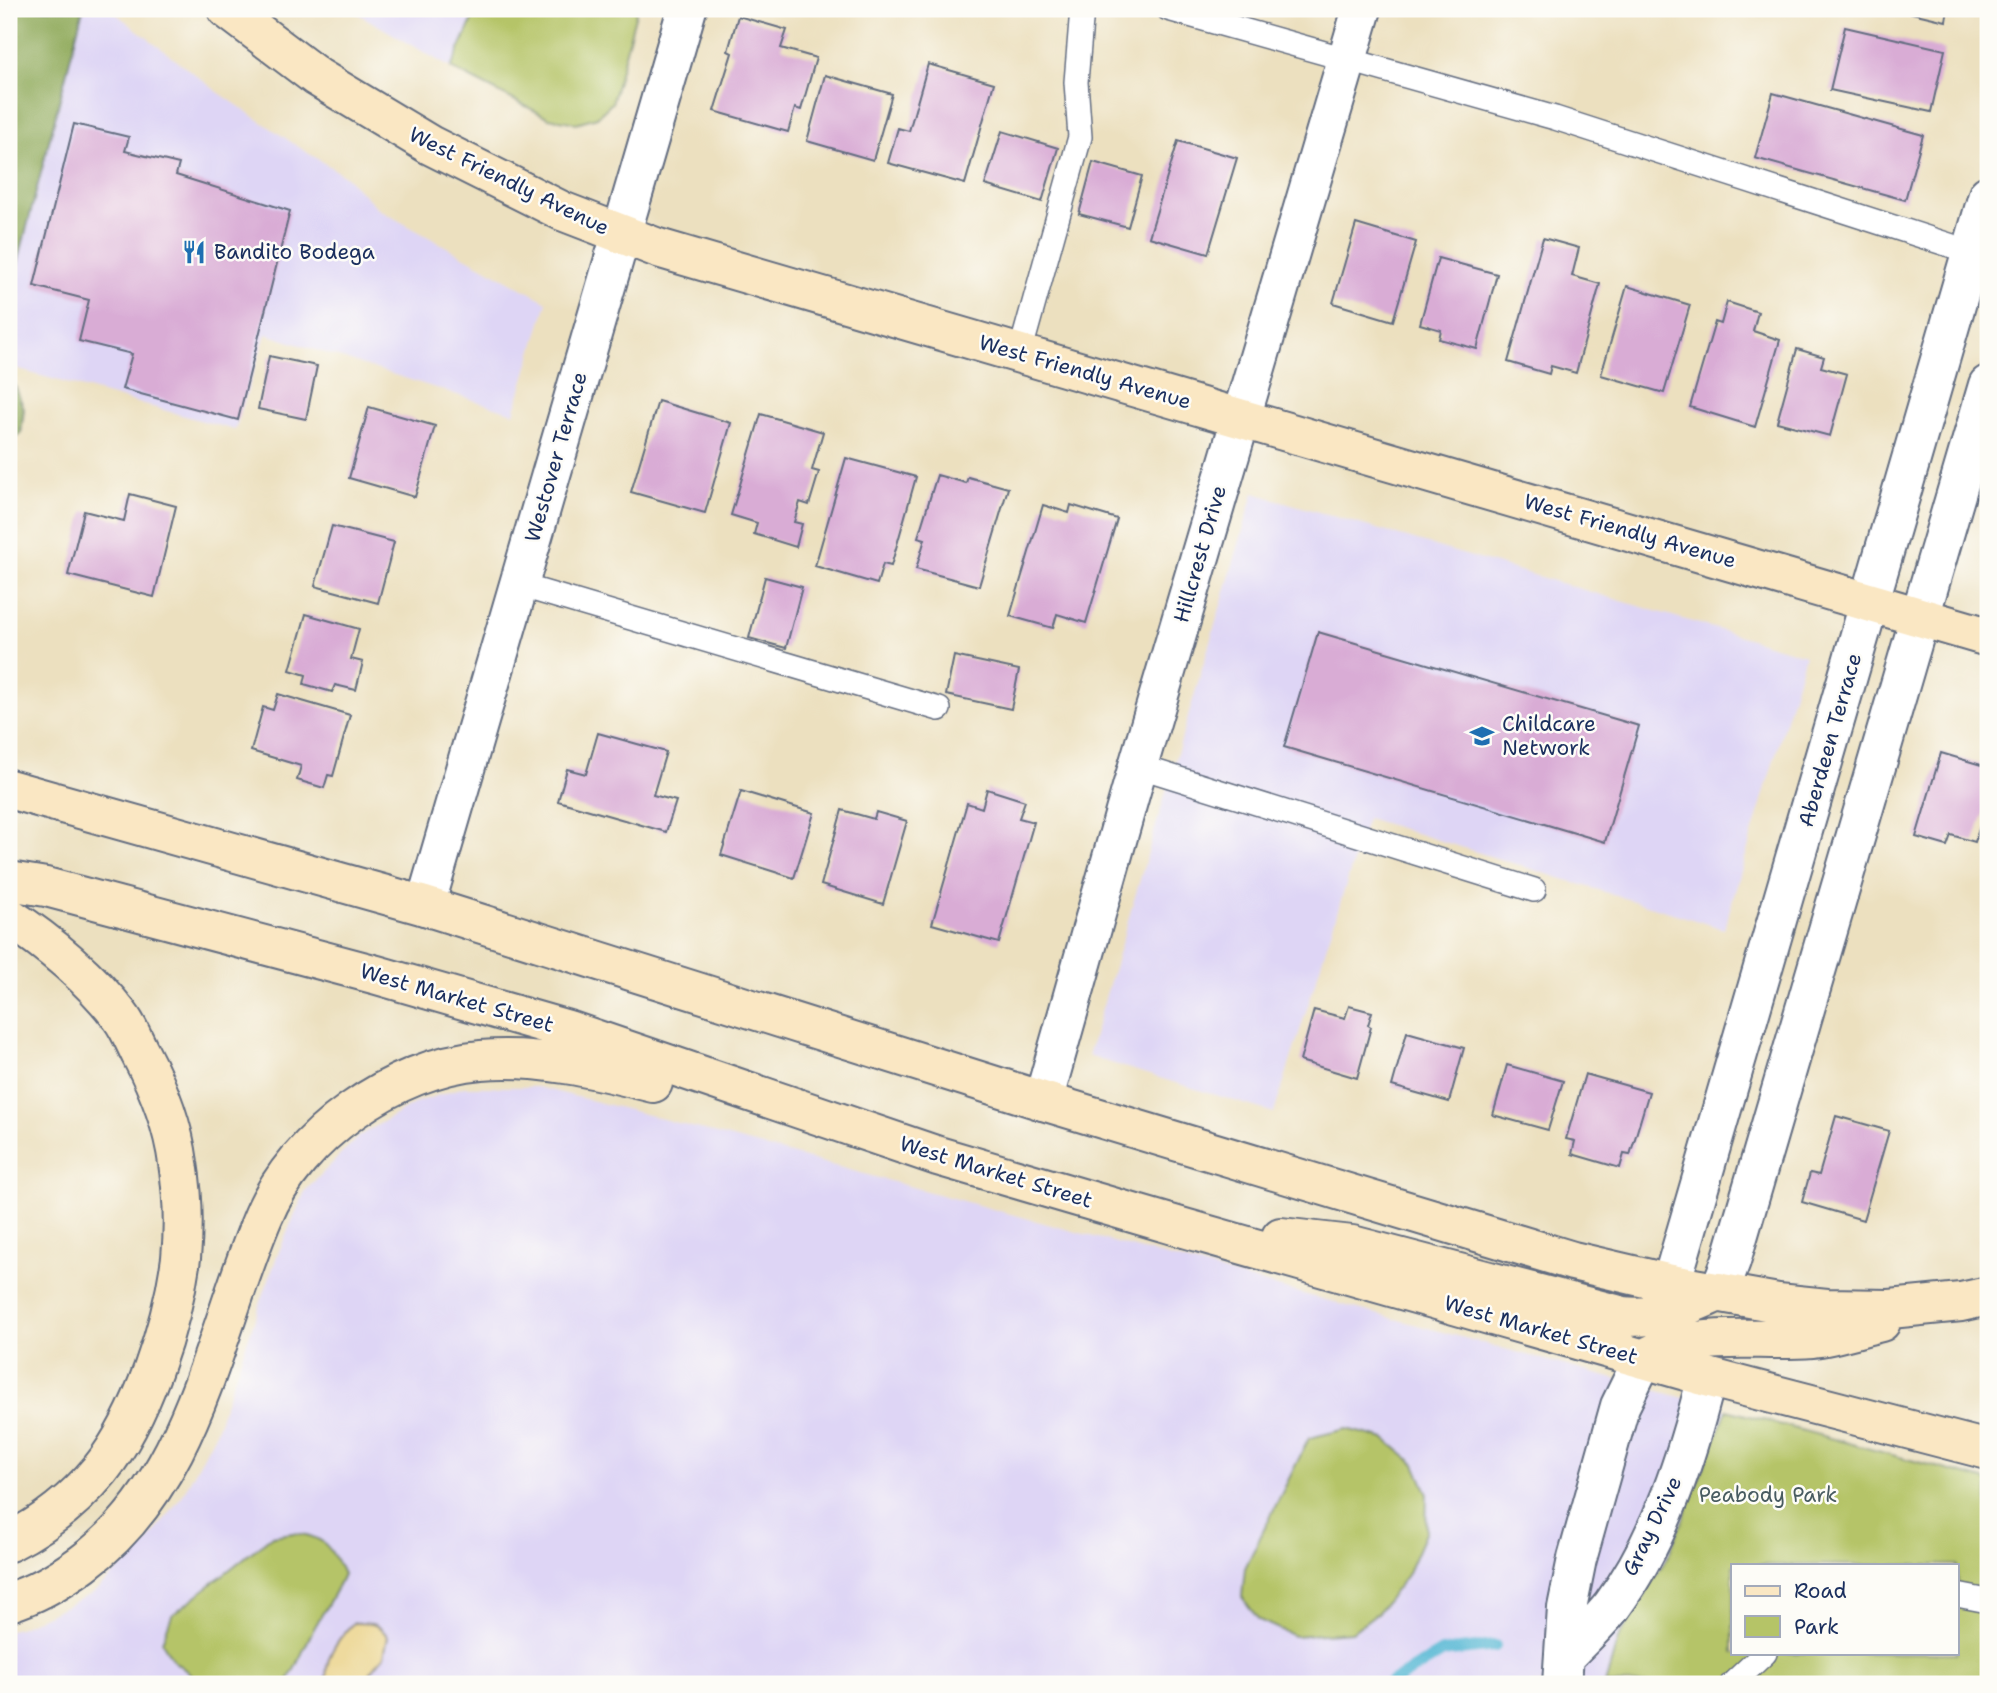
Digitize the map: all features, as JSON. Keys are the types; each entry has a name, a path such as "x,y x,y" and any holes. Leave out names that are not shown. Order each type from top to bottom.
{"main road":[{"name":"West Friendly Avenue","path":"226,9 317,77 430,145 562,211 621,235 1988,637"},
{"path":"9,789 425,906 1043,1101 1573,1261 1671,1284 1778,1303 1826,1308 1890,1309 1975,1299"},
{"name":"West Market Street","path":"9,881 46,887 311,957 568,1030 938,1156 1707,1377 1988,1450"},
{"path":"9,917 36,935 75,969 121,1016 149,1069 167,1115 178,1161 183,1208 181,1258 167,1323 147,1384 126,1429 100,1469 72,1499 35,1529 9,1542"},
{"path":"9,1602 60,1580 103,1548 135,1516 168,1462 199,1398 264,1214 290,1171 322,1135 353,1109 395,1084 434,1070 480,1060 517,1059 593,1068 938,1156"},
{"path":"1177,1226 1352,1245 1643,1318 1668,1313 1719,1292"},
{"path":"1643,1359 1657,1350 1694,1340 1814,1338 1975,1299"}],"street":[{"name":"Westover Terrace","path":"425,906 687,9"},
{"name":"Hillcrest Drive","path":"1043,1101 1138,766 1362,9"},
{"name":"Aberdeen Terrace","path":"1671,1284 1988,195"},
{"path":"1719,1292 1731,1261 1988,384"},
{"name":"Gray Drive","path":"1563,1671 1567,1608 1577,1559 1620,1406 1643,1359"},
{"name":"Gray Drive","path":"1563,1671 1611,1606 1647,1548 1675,1485 1707,1377"}],"lane":[{"path":"1020,353 1080,137 1076,82 1082,9"},
{"path":"1168,9 1555,118 1971,252"},
{"path":"519,585 939,709"},
{"path":"1138,766 1534,890"},
{"path":"1958,1595 1988,1601"},
{"path":"1732,1684 1764,1654"}],"shaded area":[{"path":"83,9 110,9 215,90 345,176 381,211 547,302 514,413 266,334 235,430 9,367 9,297"},
{"path":"350,9 477,9 451,68"},
{"name":"Childcare Network","path":"1254,493 1805,655 1724,929 1367,818 1274,1113 1088,1056"},
{"path":"464,1087 537,1087 1988,1481 1988,1684 9,1684 9,1630 19,1628 93,1593 144,1547 182,1496 214,1436 277,1256 305,1191 359,1136 417,1102"}],"green space":[{"path":"19,9 83,9 9,297 9,37"},
{"path":"477,9 637,9 612,103 597,117 576,123 549,118 451,68"},
{"path":"9,371 24,409 21,434 9,444"},
{"name":"Peabody Park","path":"1727,1410 1988,1481 1988,1684 1605,1684 1618,1639 1669,1554"},
{"path":"1346,1429 1385,1439 1415,1464 1427,1492 1426,1531 1407,1575 1378,1612 1352,1632 1294,1636 1259,1620 1242,1597 1245,1568 1309,1438"},
{"path":"304,1534 325,1544 343,1574 290,1678 286,1684 203,1684 174,1661 162,1642 172,1615 272,1536"}],"sand":[{"path":"353,1623 373,1624 381,1628 388,1637 384,1656 371,1672 368,1684 327,1684 329,1658"}],"building":[{"path":"1895,9 1948,9 1946,21"},
{"path":"738,16 787,30 781,48 816,58 801,110 795,108 788,132 714,111 732,53 728,51"},
{"path":"1845,27 1945,50 1931,112 1830,90"},
{"path":"928,64 994,83 965,184 888,163 898,128 909,131"},
{"path":"825,75 892,94 873,160 807,141"},
{"path":"1773,93 1923,135 1905,200 1755,158"},
{"path":"74,124 129,137 125,151 179,164 176,175 290,211 238,420 122,389 132,354 79,341 89,300 34,286"},
{"path":"1002,131 1058,148 1042,202 985,185"},
{"path":"1178,141 1237,158 1208,254 1149,237"},
{"path":"1093,162 1142,176 1128,227 1079,214"},
{"path":"1356,224 1416,242 1393,321 1333,303"},
{"path":"1543,238 1579,248 1572,276 1600,284 1576,373 1551,366 1549,374 1508,362"},
{"path":"1438,258 1497,274 1477,349 1439,339 1441,330 1420,324"},
{"path":"1627,286 1690,305 1664,393 1601,375"},
{"path":"1727,302 1758,312 1753,331 1780,340 1755,427 1690,407 1715,322 1721,324"},
{"path":"1797,349 1824,357 1821,367 1847,374 1830,436 1777,422"},
{"path":"269,356 317,366 306,419 258,409"},
{"path":"658,401 731,423 705,513 631,492"},
{"path":"369,407 435,426 415,497 349,478"},
{"path":"761,414 823,432 812,470 819,472 809,505 800,502 794,522 802,524 796,547 754,534 757,523 731,515"},
{"path":"846,458 916,477 891,566 883,564 877,584 815,566"},
{"path":"937,475 966,483 968,477 1008,488 979,586 916,569 925,539 918,537"},
{"path":"130,494 176,506 154,597 68,575 84,511 124,521"},
{"path":"1043,505 1069,513 1071,505 1117,519 1086,623 1057,614 1053,628 1010,616"},
{"path":"332,526 394,542 378,603 315,586"},
{"path":"765,577 802,587 786,648 749,638"},
{"path":"306,614 359,629 351,659 363,662 356,690 335,685 332,692 304,684 306,675 290,670"},
{"path":"1318,632 1639,726 1605,842 1284,747"},
{"path":"954,656 1019,670 1011,709 946,695"},
{"path":"278,694 350,715 333,776 328,775 324,788 297,780 301,766 251,751 263,707 273,710"},
{"path":"598,733 666,752 653,795 676,801 666,832 558,801 567,769 586,774"},
{"path":"1941,753 1988,767 1988,799 1975,842 1951,835 1947,846 1916,837"},
{"path":"987,789 1025,801 1019,818 1034,822 999,943 932,924 967,803 982,808"},
{"path":"741,791 814,813 794,878 721,855"},
{"path":"842,810 874,819 876,812 907,821 883,904 821,885"},
{"path":"1349,1006 1372,1012 1368,1025 1371,1027 1357,1078 1300,1061 1314,1010 1345,1018"},
{"path":"1407,1032 1464,1048 1449,1102 1392,1086"},
{"path":"1507,1065 1563,1081 1548,1130 1493,1115"},
{"path":"1585,1074 1649,1092 1630,1155 1624,1154 1620,1168 1572,1154 1575,1141 1566,1139"},
{"path":"1836,1116 1889,1131 1863,1220 1802,1202 1810,1173 1819,1175"}],"waterway":[{"path":"1389,1684 1442,1652 1495,1646"}],"place":[{"name":"Bandito Bodega","path":"194,252"},
{"name":"Childcare Network","path":"1482,736"}]}
